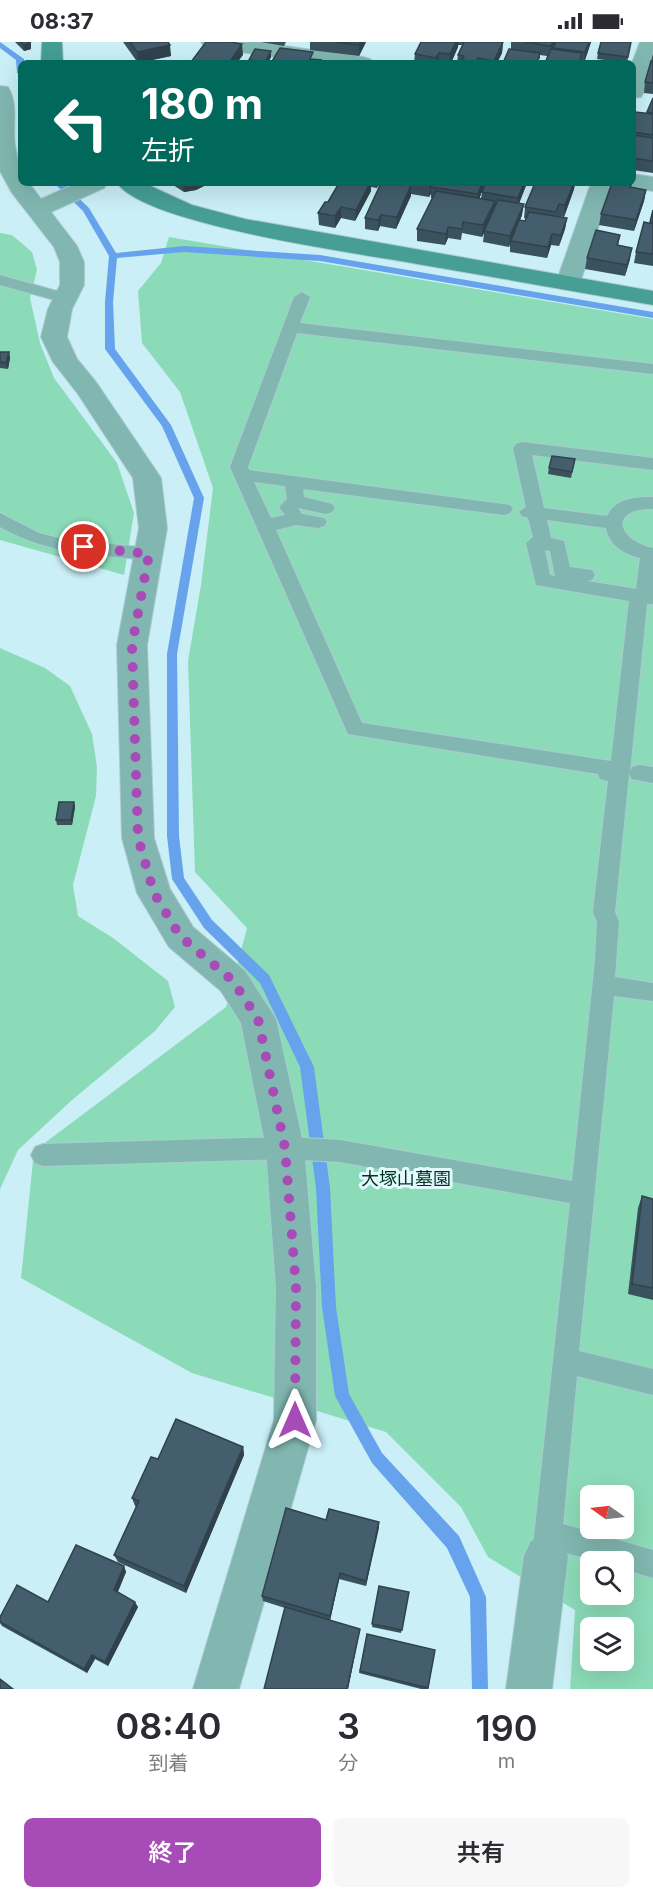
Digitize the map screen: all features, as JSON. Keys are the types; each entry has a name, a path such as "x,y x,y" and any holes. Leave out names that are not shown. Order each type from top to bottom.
{"street":[{"path":"52,42 52,60"},
{"path":"211,42 341,60"},
{"path":"636,83 650,42"},
{"path":"0,92 5,119 3,141 6,160 18,184"},
{"path":"636,181 653,184"},
{"path":"19,186 65,246 72,262 72,285 60,309 54,337 66,362 87,388 147,478 153,528 132,645 138,838 154,893 180,936 233,981 258,1019 285,1148 296,1287 295,1420 216,1689"},
{"path":"38,208 89,186"},
{"path":"133,186 156,200 196,215 245,226 653,298"},
{"path":"568,283 601,186"},
{"path":"529,1689 547,1545"}],"lane":[{"path":"0,280 65,298"},
{"path":"302,297 239,467 355,729 608,768 607,772 637,774"},
{"path":"291,327 653,369"},
{"path":"646,597 594,589 593,576 562,572 558,545 543,544 533,513 522,447 653,464"},
{"path":"242,475 504,509"},
{"path":"293,482 296,510"},
{"path":"618,843 651,554 629,548 616,537 614,523 615,517 622,509 634,504 653,503"},
{"path":"264,526 296,510 322,515"},
{"path":"533,513 614,523"},
{"path":"0,519 33,537 62,545 149,554"},
{"path":"632,707 637,774 618,843 604,912 608,922 603,985 547,1545 653,1564"},
{"path":"603,985 653,992"},
{"path":"43,1155 285,1148 340,1151 583,1194"},
{"path":"566,1361 653,1382"}],"green space":[{"path":"0,233 12,235 32,252 37,270 30,298 40,343 54,378 117,463 134,513 124,575 0,540"},
{"name":"大塚山墓園","path":"169,237 653,319 653,1689 570,1689 575,1610 488,1557 461,1507 386,1432 192,1373 21,1278 34,1151 226,1007 247,928 195,872 188,661 201,585 213,488 180,392 142,343 138,291 161,263"},
{"path":"0,648 45,668 70,686 92,734 97,767 96,796 73,885 78,916 113,938 168,981 175,1007 155,1031 72,1100 18,1150 0,1189"}],"building":[{"path":"130,42 168,42 170,45 137,52"},
{"path":"206,42 242,44 231,60 192,60"},
{"path":"335,42 361,42 359,45"},
{"path":"421,42 456,42 450,54 439,53 436,58 415,54"},
{"path":"464,42 503,42 494,60 478,58 477,60 462,60 464,56 458,55"},
{"path":"524,42 553,42 551,46"},
{"path":"556,42 589,42 585,52 553,48"},
{"path":"601,42 631,42 628,57 598,53"},
{"path":"280,48 313,52 310,59 321,60 273,60"},
{"path":"255,49 271,51 266,60 249,60"},
{"path":"509,49 540,53 538,60 504,60"},
{"path":"551,49 582,53 580,60 546,60"},
{"path":"651,61 653,61 653,83 645,82"},
{"path":"653,98 653,113 647,112"},
{"path":"636,112 653,114 653,135 636,132"},
{"path":"636,135 653,138 653,161 636,158"},
{"path":"337,186 368,186 356,210 341,207 335,216 318,213 325,202 328,202"},
{"path":"380,186 411,186 397,217 381,215 378,220 365,218"},
{"path":"431,186 481,186 478,194"},
{"path":"485,186 523,186 518,198 482,192"},
{"path":"534,186 573,186 565,205 559,204 556,212 525,207"},
{"path":"611,186 630,186 646,190 636,220 601,214"},
{"path":"436,191 495,201 483,225 463,222 462,229 448,227 446,234 417,229"},
{"path":"498,200 524,204 510,236 484,231"},
{"path":"529,212 567,218 561,235 552,234 548,247 511,241 519,220 525,221"},
{"path":"644,222 653,224 653,254 636,252"},
{"path":"596,230 620,235 617,245 632,248 627,265 587,258"},
{"path":"0,352 9,352 6,363 0,362"},
{"path":"552,456 575,459 572,472 549,468"},
{"path":"59,802 74,802 71,820 56,820"},
{"path":"642,1196 653,1199 653,1288 632,1284"},
{"path":"176,1419 243,1447 184,1586 114,1555 139,1501 132,1498 151,1457 158,1459"},
{"path":"286,1508 326,1520 329,1509 379,1522 366,1581 340,1573 330,1616 262,1596"},
{"path":"76,1545 124,1566 114,1590 135,1602 105,1662 92,1655 84,1669 0,1622 0,1617 17,1585 48,1602"},
{"path":"379,1586 409,1592 402,1630 372,1624"},
{"path":"285,1607 360,1629 347,1689 264,1689"},
{"path":"367,1634 435,1650 428,1688 360,1671"},
{"path":"0,1679 13,1689 0,1689"}],"waterway":[{"path":"0,44 20,60"},
{"path":"61,186 86,210 113,256"},
{"path":"113,256 184,249 320,258 653,315"},
{"path":"113,256 109,302 110,349 166,425 199,498 172,654 173,836 178,879 208,924 265,979 307,1067 323,1188 329,1307 342,1396 377,1458 453,1542 478,1597 480,1689"}],"route":[{"path":"84,547 149,554 132,645 138,838 154,893 180,936 233,981 258,1019 285,1148 296,1287 295,1420"}]}
